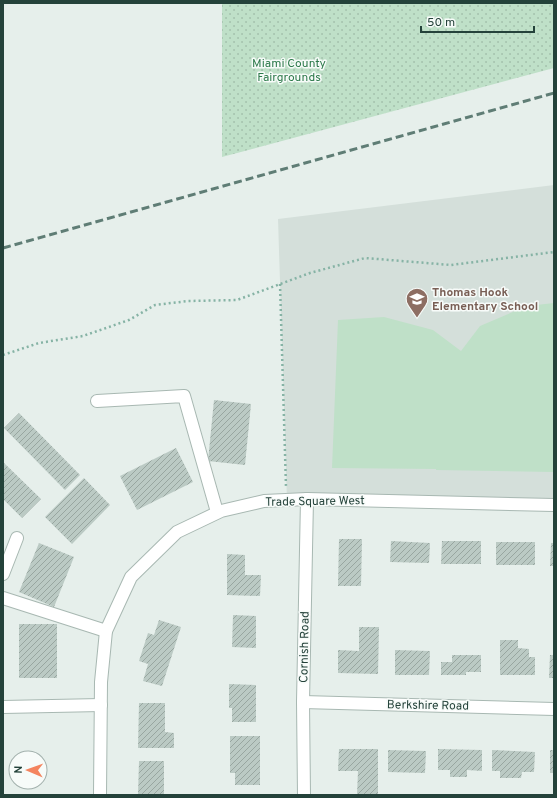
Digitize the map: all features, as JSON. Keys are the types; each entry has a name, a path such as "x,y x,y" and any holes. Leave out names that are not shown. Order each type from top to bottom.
{"street":[{"path":"97,401 184,396 217,512"},
{"name":"Trade Square West","path":"100,795 101,682 106,631 131,577 177,532 217,512 264,501 307,499 554,505"},
{"name":"Cornish Road","path":"304,795 303,702 307,499"},
{"path":"3,574 17,538"},
{"path":"3,598 106,631"},
{"name":"Berkshire Road","path":"303,702 554,709"},
{"path":"3,707 101,705"}],"path":[{"path":"3,355 39,343 83,336 129,320 155,305 188,301 237,300 310,273 365,258 451,264 554,252"},
{"path":"280,284 287,500"}],"shaded area":[{"name":"Thomas Hook Elementary School","path":"554,185 554,505 287,500 278,219"}],"green space":[{"name":"Miami County Fairgrounds","path":"222,3 554,3 554,68 222,157"},
{"path":"554,303 554,472 332,468 338,320 384,317 433,330 461,351 480,326 527,306"}],"building":[{"path":"214,400 251,404 245,465 208,461"},
{"path":"19,413 80,475 65,490 4,428"},
{"path":"176,448 193,482 137,510 120,476"},
{"path":"3,462 41,499 22,518 3,499"},
{"path":"84,478 110,505 72,544 45,517"},
{"path":"339,539 362,539 361,586 338,586"},
{"path":"391,541 430,543 429,563 390,562"},
{"path":"442,541 481,541 481,564 441,564"},
{"path":"496,542 535,542 535,565 496,565"},
{"path":"39,543 74,557 54,607 19,592"},
{"path":"551,543 554,543 554,566 550,566"},
{"path":"227,554 245,555 245,575 261,575 260,596 227,595"},
{"path":"233,615 256,616 256,648 232,647"},
{"path":"159,620 181,627 162,686 143,681 148,664 139,661 148,633 154,635"},
{"path":"19,624 57,624 57,678 19,678"},
{"path":"359,627 379,627 378,674 338,673 338,650 359,651"},
{"path":"500,640 518,640 518,648 529,649 529,657 535,657 535,675 500,675"},
{"path":"395,650 430,651 429,675 395,675"},
{"path":"452,655 481,655 481,672 466,672 466,675 441,675 441,662 452,662"},
{"path":"550,655 554,655 554,678 549,678"},
{"path":"229,684 256,685 256,722 232,722 232,708 229,708"},
{"path":"139,703 165,703 165,732 174,733 174,748 138,748"},
{"path":"230,736 260,736 260,785 235,785 235,773 230,773"},
{"path":"339,749 378,749 378,795 357,795 358,771 338,771"},
{"path":"438,749 482,750 482,771 467,770 467,777 450,777 450,770 438,770"},
{"path":"388,750 426,751 425,773 388,772"},
{"path":"492,750 535,752 534,772 522,772 521,778 500,778 500,771 492,771"},
{"path":"550,750 554,750 554,773 550,773"},
{"path":"139,761 164,761 164,795 138,795"}],"railway":[{"path":"3,248 554,93"}],"place":[{"name":"Thomas Hook Elementary School","path":"417,318"}]}
